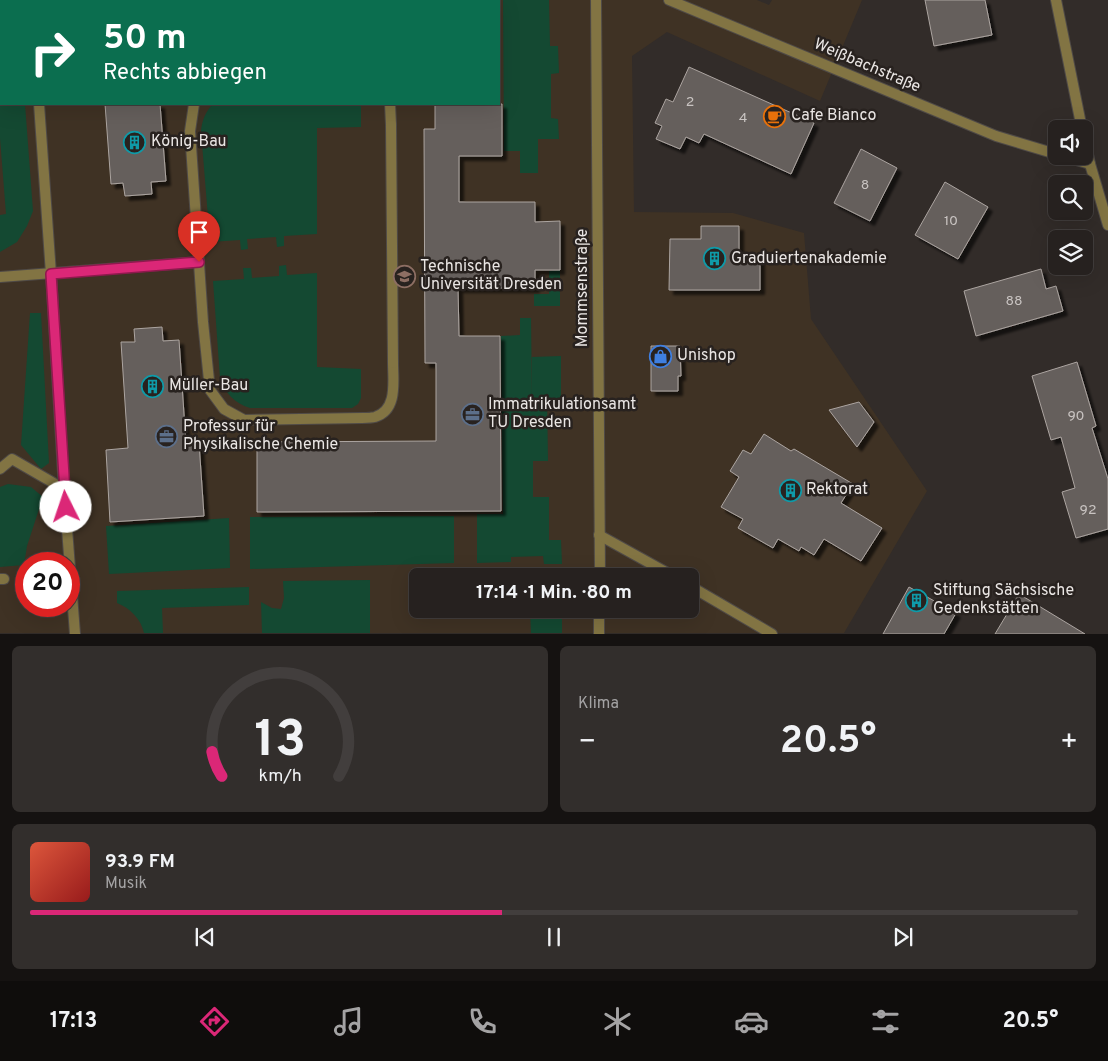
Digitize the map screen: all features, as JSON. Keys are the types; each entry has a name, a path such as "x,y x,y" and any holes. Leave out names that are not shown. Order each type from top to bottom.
{"street":[{"name":"Mommsenstraße","path":"596,0 600,568"},
{"name":"Weißbachstraße","path":"669,0 996,136 1048,152"},
{"path":"1056,0 1080,120"},
{"path":"39,105 75,631"},
{"path":"194,105 190,131 210,390 224,409 244,420 376,417 386,410 392,401 390,105"},
{"path":"1090,165 1108,225"},
{"path":"0,277 199,262"},
{"path":"0,469 12,459 64,489"},
{"path":"599,534 659,568"},
{"path":"699,591 772,634"},
{"path":"599,634 600,618"}],"shaded area":[{"name":"Technische Universität Dresden","path":"500,0 757,0 769,5 772,0 862,0 820,101 667,32 632,56 634,212 733,213 804,233 811,319 927,491 844,633 0,633 0,105 500,105"}],"green space":[{"path":"503,0 549,0 550,46 558,46 559,73 551,74 551,118 558,119 559,139 538,139 538,173 520,173 520,151 504,151"},
{"path":"0,105 25,105 33,211 27,226 17,242 0,252 0,215 6,214 0,138"},
{"path":"212,105 361,105 361,127 317,128 317,234 284,236 284,246 277,247 276,237 247,239 248,249 241,250 240,240 210,242 201,131 204,117"},
{"path":"286,265 287,275 317,273 317,367 361,369 361,398 358,404 352,408 250,408 244,406 227,393 222,383 220,378 213,281 244,279 243,268 251,268 252,278 279,276 279,266"},
{"path":"560,270 560,306 534,306 534,294 549,294 549,271"},
{"path":"30,313 41,313 49,463 41,469 21,445"},
{"path":"520,318 531,318 532,400 532,357 561,356 561,398 547,398 548,461 533,461 533,497 549,497 549,540 561,540 562,564 544,564 543,556 511,557 511,562 477,563 477,514 503,514 501,336 520,335"},
{"path":"8,484 31,487 43,497 26,552 15,552 15,566 0,567 0,487"},
{"path":"454,516 454,563 250,569 250,517"},
{"path":"229,518 230,568 109,574 106,526"},
{"path":"370,580 370,633 262,633 261,602 272,608 281,609 284,598 283,581"},
{"path":"249,587 249,605 162,608 163,633 144,633 134,615 117,603 117,591"},
{"path":"530,618 562,618 562,633 531,633"}],"building":[{"path":"925,0 985,0 992,35 934,46"},
{"path":"689,67 814,123 791,174 704,134 699,143 686,137 680,149 656,139 662,126 655,123 666,99 673,102"},
{"path":"502,104 502,156 459,156 459,202 535,202 535,222 560,221 560,270 535,270 535,288 458,288 459,336 500,336 501,511 257,512 257,442 436,441 436,363 425,363 424,129 435,129 435,105"},
{"name":"König-Bau","path":"105,105 160,105 166,181 151,182 152,194 125,196 123,183 111,184"},
{"path":"861,149 897,168 870,221 834,203"},
{"path":"945,182 988,207 958,259 915,235"},
{"name":"Graduiertenakademie","path":"701,226 739,226 739,254 760,254 760,290 669,290 670,239 701,239"},
{"path":"1041,269 1046,289 1056,286 1063,311 976,336 964,291"},
{"name":"Müller-Bau","path":"162,327 163,341 179,340 186,444 199,443 204,516 110,522 106,450 128,448 121,342 135,342 134,329"},
{"path":"651,346 680,346 681,376 678,376 678,391 651,391"},
{"path":"1077,362 1096,426 1092,428 1108,479 1108,529 1076,538 1062,492 1075,488 1061,437 1051,440 1032,376"},
{"path":"859,402 874,422 857,447 829,410"},
{"name":"Rektorat","path":"764,434 791,451 794,449 853,484 841,503 882,528 861,561 824,539 814,555 801,547 799,551 778,539 773,548 738,528 743,519 721,507 739,477 730,471 743,450 751,454"},
{"name":"Stiftung Sächsische Gedenkstätten","path":"909,587 956,613 944,634 883,634"},
{"path":"1019,594 1085,634 995,634"}],"place":[{"name":"Cafe Bianco","path":"775,116"},
{"name":"König-Bau","path":"135,142"},
{"name":"Graduiertenakademie","path":"715,259"},
{"name":"Technische Universität Dresden","path":"404,276"},
{"name":"Unishop","path":"661,356"},
{"name":"Müller-Bau","path":"153,386"},
{"name":"Immatrikulationsamt TU Dresden","path":"472,414"},
{"name":"Professur für Physikalische Chemie","path":"167,436"},
{"name":"Rektorat","path":"790,490"},
{"name":"Stiftung Sächsische Gedenkstätten","path":"917,600"}],"route":[{"path":"66,507 51,274 199,262"}]}
